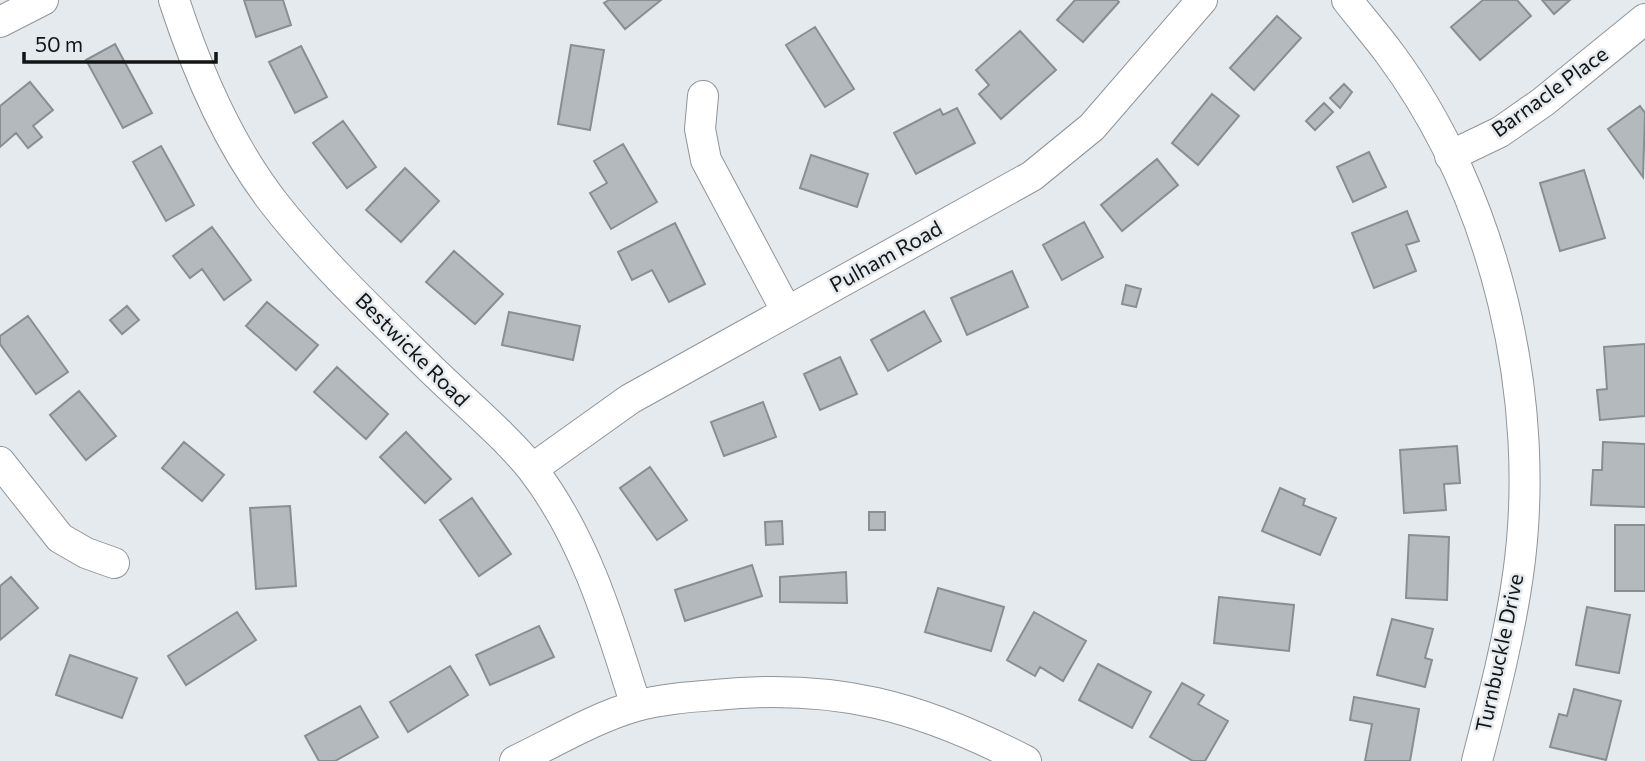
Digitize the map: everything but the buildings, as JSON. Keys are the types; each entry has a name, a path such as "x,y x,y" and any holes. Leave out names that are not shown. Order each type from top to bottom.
{"street":[{"path":"0,22 43,0"},
{"name":"Bestwicke Road","path":"174,0 210,95 240,152 273,202 336,276 532,469 561,516 590,572 609,619 636,706"},
{"name":"Pulham Road","path":"532,469 630,399 1006,191 1058,157 1115,102 1202,0"},
{"name":"Turnbuckle Drive","path":"1347,0 1391,55 1450,156 1493,265 1508,324 1521,402 1524,490 1518,573 1505,651 1477,761"},
{"name":"Barnacle Place","path":"1450,156 1500,132 1543,102 1645,19"},
{"path":"702,96 700,129 706,160 788,312"},
{"path":"0,462 60,538 86,553 114,562"},
{"path":"515,761 636,706 675,698 764,690 821,693 883,703 927,715 970,732 1026,761"}]}
